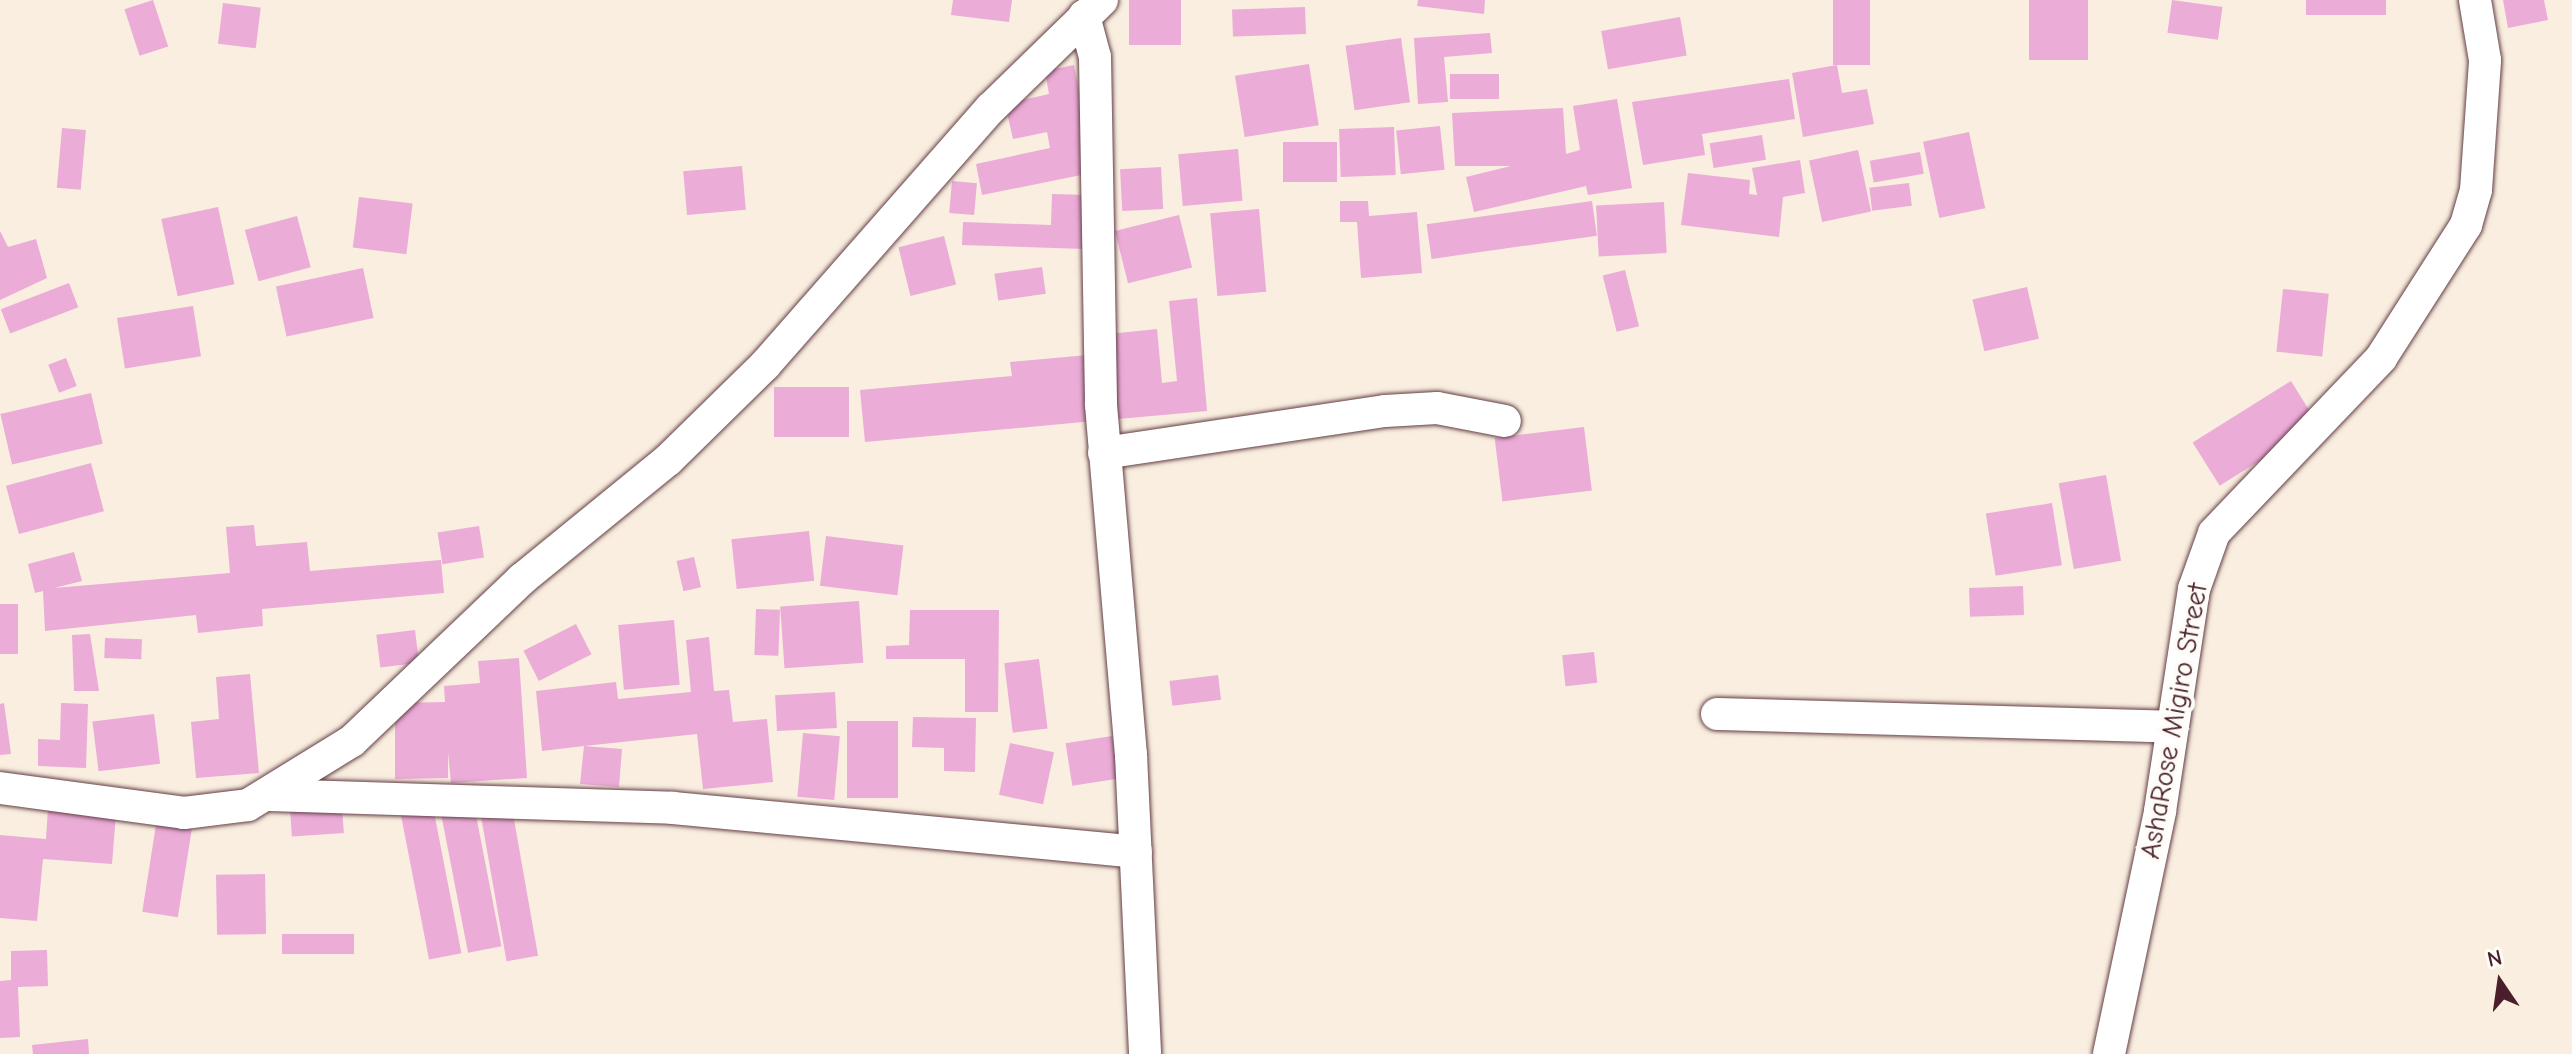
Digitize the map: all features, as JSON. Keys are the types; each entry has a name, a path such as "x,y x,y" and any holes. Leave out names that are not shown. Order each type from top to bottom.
{"street":[{"name":"AshaRose Migiro Street","path":"2109,1054 2194,589 2214,533 2381,358 2466,225 2476,190 2485,60 2475,0"},
{"path":"1093,8 1104,453 1136,852 1145,1054"},
{"path":"269,795 352,741 522,579 668,460 765,365 991,108 1093,8"},
{"path":"1104,453 1385,411 1437,408 1505,421"},
{"path":"1717,714 2171,727"},
{"path":"0,788 184,813 269,795 644,806 1136,852"}],"building":[{"path":"153,0 168,47 140,56 124,9"},
{"path":"953,0 1012,0 1009,22 951,15"},
{"path":"1129,0 1181,0 1181,45 1129,45"},
{"path":"1418,0 1485,0 1484,14 1417,6"},
{"path":"1833,0 1870,0 1870,65 1833,65"},
{"path":"2029,0 2088,0 2088,60 2029,60"},
{"path":"2172,0 2223,7 2218,40 2167,33"},
{"path":"2306,0 2386,0 2386,15 2306,15"},
{"path":"2503,0 2544,0 2548,20 2508,28"},
{"path":"223,3 261,8 256,48 218,44"},
{"path":"1305,7 1306,34 1233,37 1232,10"},
{"path":"1680,17 1687,55 1608,69 1601,31"},
{"path":"1490,33 1492,53 1444,57 1448,102 1418,104 1414,38"},
{"path":"1401,38 1410,102 1355,110 1346,46"},
{"path":"1309,64 1319,125 1245,137 1235,76"},
{"path":"1074,65 1096,172 982,195 976,164 1050,148 1047,132 1013,139 1005,104 1049,94 1045,71"},
{"path":"1837,65 1842,93 1867,89 1874,124 1803,137 1792,73"},
{"path":"1450,74 1499,74 1499,99 1450,99"},
{"path":"1789,79 1795,119 1702,134 1705,155 1643,165 1632,102"},
{"path":"1617,99 1632,188 1588,195 1586,186 1474,212 1466,177 1511,166 1455,166 1452,113 1563,108 1566,154 1580,150 1573,106"},
{"path":"1440,126 1445,170 1401,174 1396,131"},
{"path":"1394,127 1396,175 1341,177 1339,129"},
{"path":"62,128 86,130 81,190 57,188"},
{"path":"1969,132 1985,208 1939,218 1923,142"},
{"path":"1762,135 1766,160 1714,168 1710,143"},
{"path":"1283,142 1337,142 1337,182 1283,182"},
{"path":"1238,149 1243,201 1183,206 1178,154"},
{"path":"1858,150 1871,212 1822,222 1809,160"},
{"path":"1920,152 1924,174 1874,183 1870,161"},
{"path":"1800,160 1805,193 1783,197 1779,237 1681,225 1688,173 1750,180 1749,194 1757,195 1752,168"},
{"path":"742,166 746,210 687,215 683,171"},
{"path":"1161,167 1163,209 1122,211 1120,169"},
{"path":"952,181 977,183 974,215 949,213"},
{"path":"1909,183 1912,206 1872,211 1869,188"},
{"path":"1052,194 1087,195 1085,249 962,245 963,222 1051,225"},
{"path":"359,197 413,204 406,254 353,248"},
{"path":"1340,201 1368,201 1369,216 1417,212 1422,273 1361,278 1357,222 1340,222"},
{"path":"1592,201 1597,236 1431,259 1427,224"},
{"path":"1664,202 1667,253 1599,256 1596,206"},
{"path":"218,207 234,284 178,296 161,219"},
{"path":"1259,209 1266,292 1217,296 1210,213"},
{"path":"1179,215 1192,267 1128,283 1115,231"},
{"path":"297,216 311,267 259,281 245,230"},
{"path":"0,231 8,247 36,239 47,278 0,300"},
{"path":"944,236 956,285 910,296 898,247"},
{"path":"1042,267 1046,294 998,300 994,274"},
{"path":"363,268 374,318 287,336 276,287"},
{"path":"1625,270 1639,326 1617,332 1603,276"},
{"path":"69,283 78,307 10,333 1,309"},
{"path":"2027,287 2039,339 1984,351 1972,300"},
{"path":"2283,289 2329,294 2322,356 2276,352"},
{"path":"1197,298 1207,411 1118,419 1109,334 1157,329 1162,383 1177,381 1169,301"},
{"path":"193,306 201,356 125,368 117,318"},
{"path":"1099,354 1105,420 865,442 860,390 1012,376 1010,362"},
{"path":"66,358 77,386 59,393 48,365"},
{"path":"2291,381 2318,424 2220,486 2193,442"},
{"path":"774,387 849,387 849,437 774,437"},
{"path":"91,393 103,444 12,465 0,414"},
{"path":"1584,427 1592,491 1502,501 1495,438"},
{"path":"91,463 104,511 19,534 6,486"},
{"path":"2106,475 2121,561 2074,569 2059,483"},
{"path":"2052,503 2062,565 1996,576 1986,513"},
{"path":"254,525 256,546 307,542 310,571 441,560 444,593 262,609 263,626 198,633 196,615 45,631 43,591 35,593 28,564 74,552 82,581 54,588 230,573 226,527"},
{"path":"479,526 484,558 443,564 438,533"},
{"path":"809,531 814,581 737,589 731,539"},
{"path":"826,536 903,546 897,595 820,586"},
{"path":"694,557 701,587 683,591 676,561"},
{"path":"2023,586 2024,615 1970,617 1969,588"},
{"path":"859,601 863,663 785,668 780,607"},
{"path":"0,604 18,604 18,654 0,654"},
{"path":"756,609 780,610 778,656 754,655"},
{"path":"910,610 999,610 998,712 965,712 965,659 886,659 886,646 909,645"},
{"path":"674,620 680,685 624,690 618,625"},
{"path":"576,624 591,654 539,681 523,651"},
{"path":"415,630 419,663 380,668 376,635"},
{"path":"90,634 99,691 74,691 72,635"},
{"path":"709,637 714,691 729,690 733,722 767,719 773,782 703,789 697,734 542,751 536,691 616,682 618,699 691,692 686,640"},
{"path":"105,638 142,639 141,659 104,658"},
{"path":"1594,652 1597,683 1565,686 1562,655"},
{"path":"519,658 527,778 451,783 448,752 448,778 395,779 395,703 445,702 444,686 480,683 478,661"},
{"path":"1039,659 1048,728 1013,733 1004,663"},
{"path":"250,674 259,773 196,778 191,722 219,719 216,677"},
{"path":"1218,675 1221,700 1172,706 1169,681"},
{"path":"835,692 837,728 777,731 775,695"},
{"path":"4,703 11,754 0,755 0,704"},
{"path":"61,703 88,704 86,768 38,766 38,739 60,740"},
{"path":"154,714 160,764 99,771 92,722"},
{"path":"913,717 976,718 975,772 944,771 944,748 912,747"},
{"path":"847,721 898,721 898,798 847,798"},
{"path":"803,733 840,736 834,800 797,797"},
{"path":"1112,736 1119,778 1072,786 1066,743"},
{"path":"1010,743 1054,752 1043,804 999,795"},
{"path":"584,746 622,749 619,787 580,784"},
{"path":"474,805 501,946 468,953 441,811"},
{"path":"159,806 195,812 178,917 142,912"},
{"path":"342,807 344,833 292,837 290,811"},
{"path":"433,807 461,953 429,960 401,813"},
{"path":"48,808 116,814 112,864 43,859 37,921 0,918 0,835 46,839"},
{"path":"512,808 538,956 507,961 480,814"},
{"path":"265,874 266,934 217,935 216,875"},
{"path":"282,934 354,934 354,954 282,954"},
{"path":"47,950 48,986 18,987 20,1037 0,1038 0,981 11,980 11,951"},
{"path":"88,1039 89,1054 33,1054 32,1045"}]}
